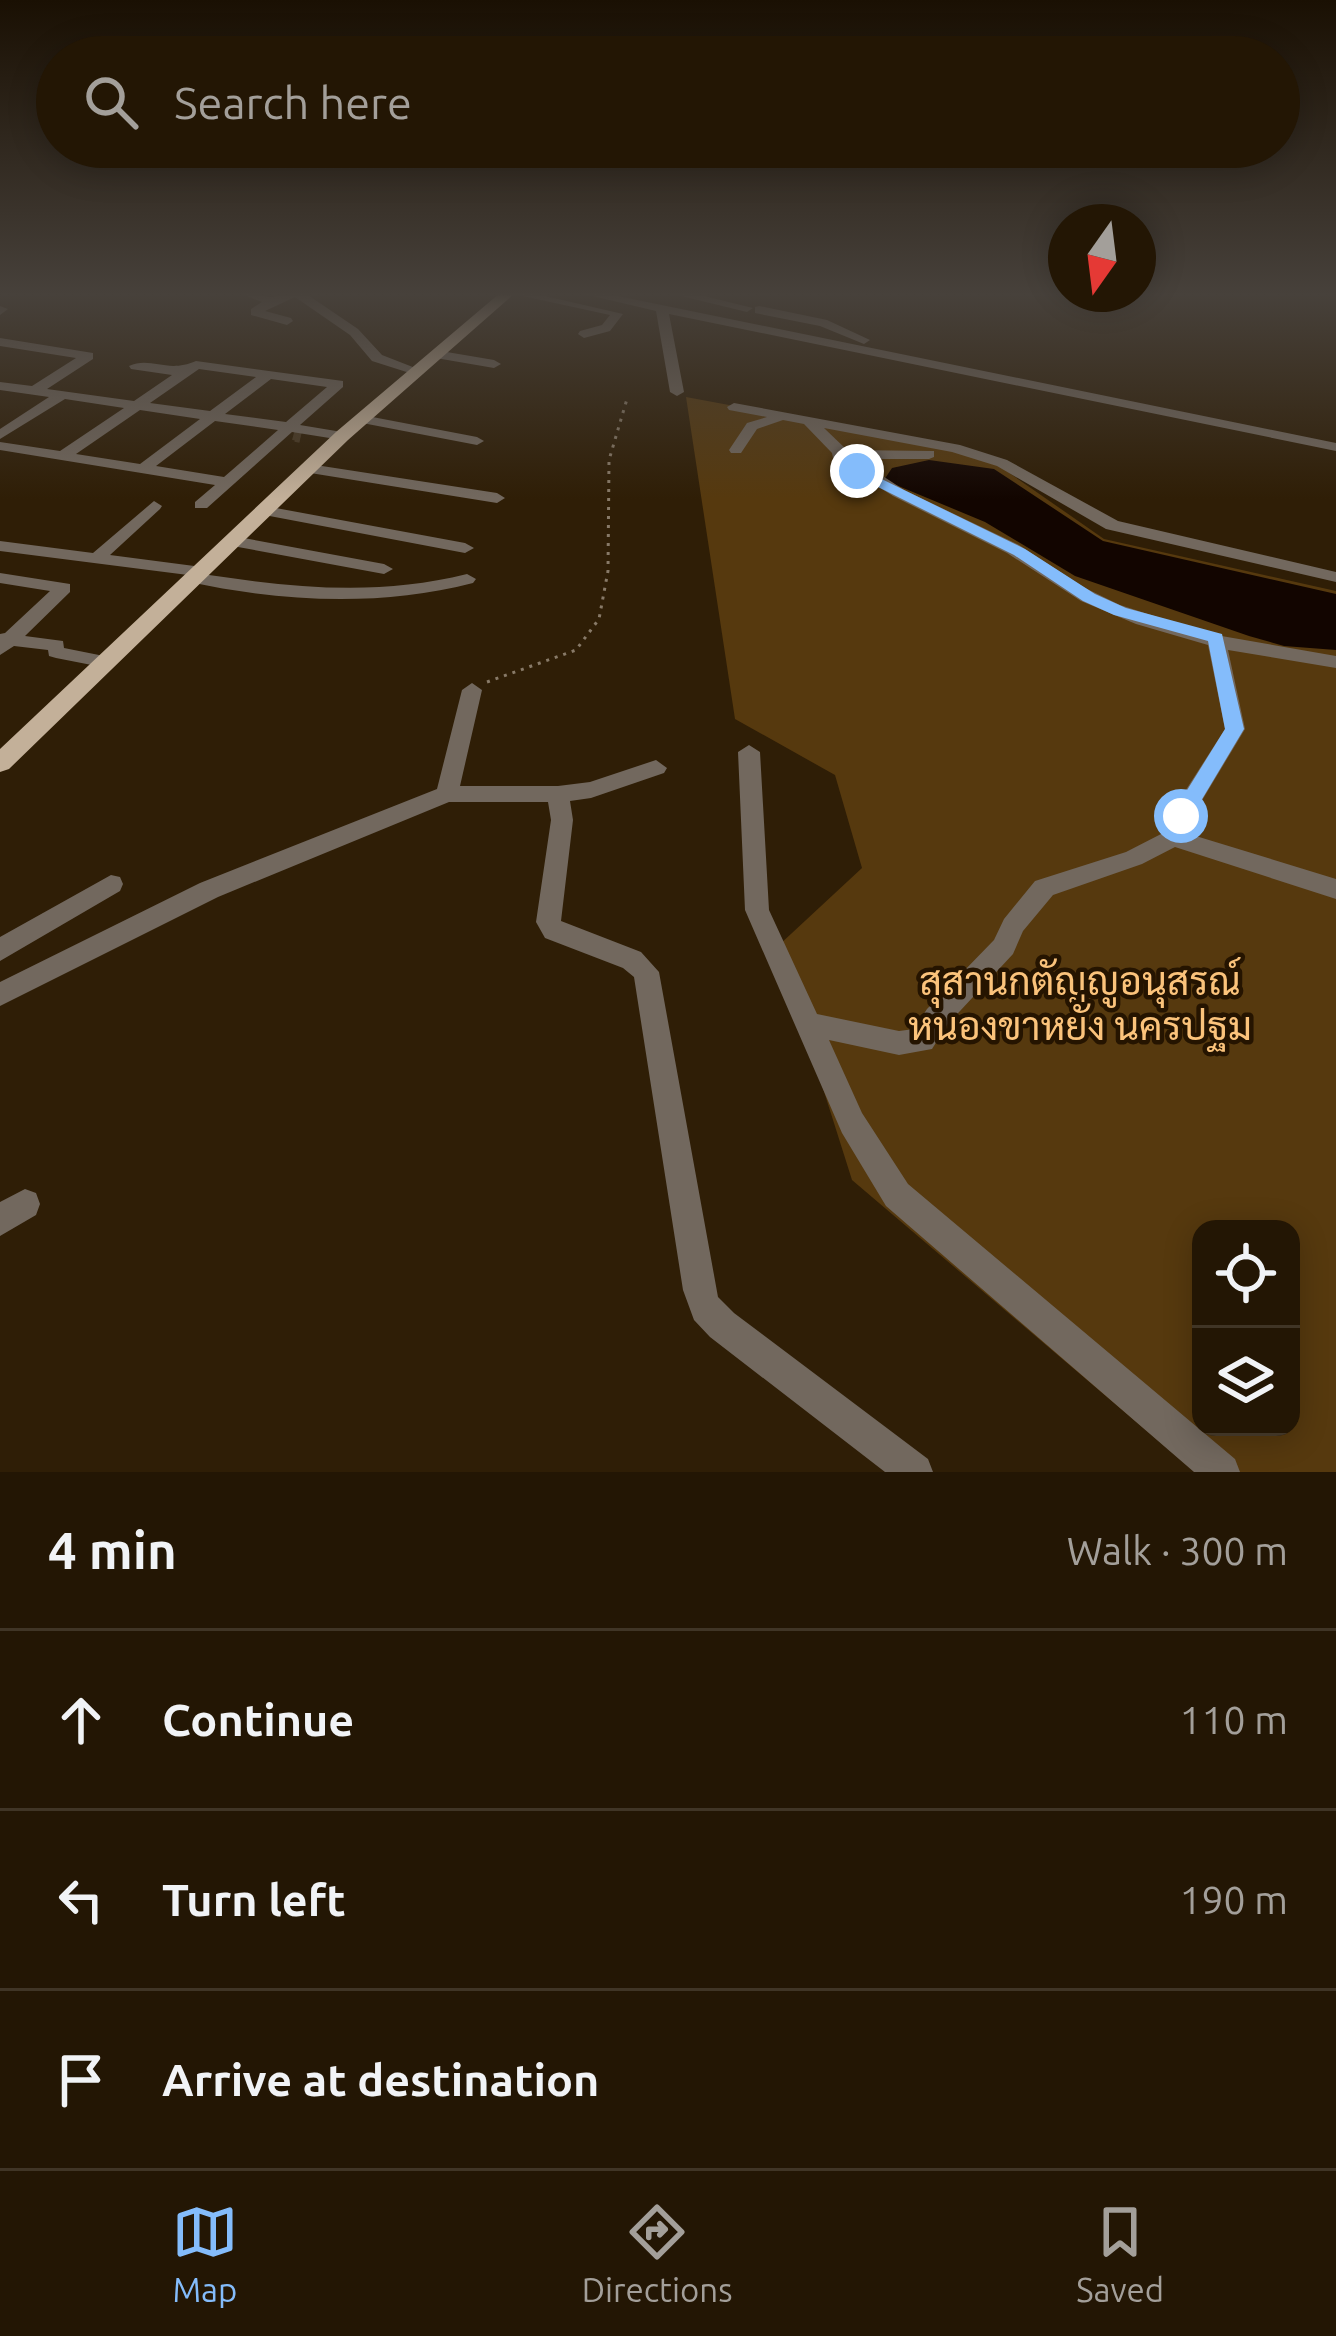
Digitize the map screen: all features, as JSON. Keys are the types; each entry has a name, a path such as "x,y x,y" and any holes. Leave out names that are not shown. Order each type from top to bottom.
{"main road":[{"path":"0,763 340,438 426,362"}],"street":[{"path":"0,435 82,362"},
{"path":"388,362 416,371"},
{"path":"480,362 494,364"},
{"path":"672,362 677,392"},
{"path":"920,362 1336,447"},
{"path":"63,456 200,364 338,384 293,430 201,505"},
{"path":"136,366 183,373"},
{"path":"49,393 90,369"},
{"path":"142,469 270,373"},
{"path":"0,386 340,438"},
{"path":"734,407 984,456 1112,525 1336,577"},
{"path":"362,419 477,441"},
{"path":"736,450 757,422 803,420 880,486 1019,552 1089,598 1120,611 1285,656 1336,662"},
{"path":"211,440 234,421"},
{"path":"834,450 851,429"},
{"path":"0,446 227,482"},
{"path":"834,450 984,456"},
{"path":"309,469 497,498"},
{"path":"98,558 154,506"},
{"path":"265,512 465,548"},
{"path":"233,541 384,569"},
{"path":"0,546 334,598 423,593 467,579"},
{"path":"0,578 64,588 4,642"},
{"path":"808,1024 899,1043 922,1040 937,1017 1004,947 1012,926 1044,888 1134,858 1173,838 1181,816 1234,729 1216,638"},
{"path":"4,642 111,658"},
{"path":"447,794 472,690"},
{"path":"749,752 757,910 852,1123 897,1195 1222,1472"},
{"path":"0,995 209,890 447,794 591,790 656,768"},
{"path":"557,794 562,820 548,922 554,932 632,960 646,972 706,1308 915,1472"},
{"path":"1173,838 1336,889"},
{"path":"0,950 111,884"}],"path":[{"path":"472,690 521,667 575,651 586,639 604,603 613,500 608,480 615,432 627,399"}],"green space":[{"name":"สุสานกตัญญูอนุสรณ์ หนองขาหยั่ง นครปฐม","path":"686,397 900,437 995,463 1104,539 1336,591 1336,1472 1195,1472 852,1180 778,946 862,868 835,775 735,719"}],"shaded area":[{"path":"929,460 994,469 1103,541 1336,594 1336,650 1284,646 1075,576 985,522 884,480 892,468"}],"tunnel":[{"path":"294,433 301,435 296,434"}],"route":[{"path":"857,471 1019,552 1089,598 1216,638 1234,729 1181,816"}]}
